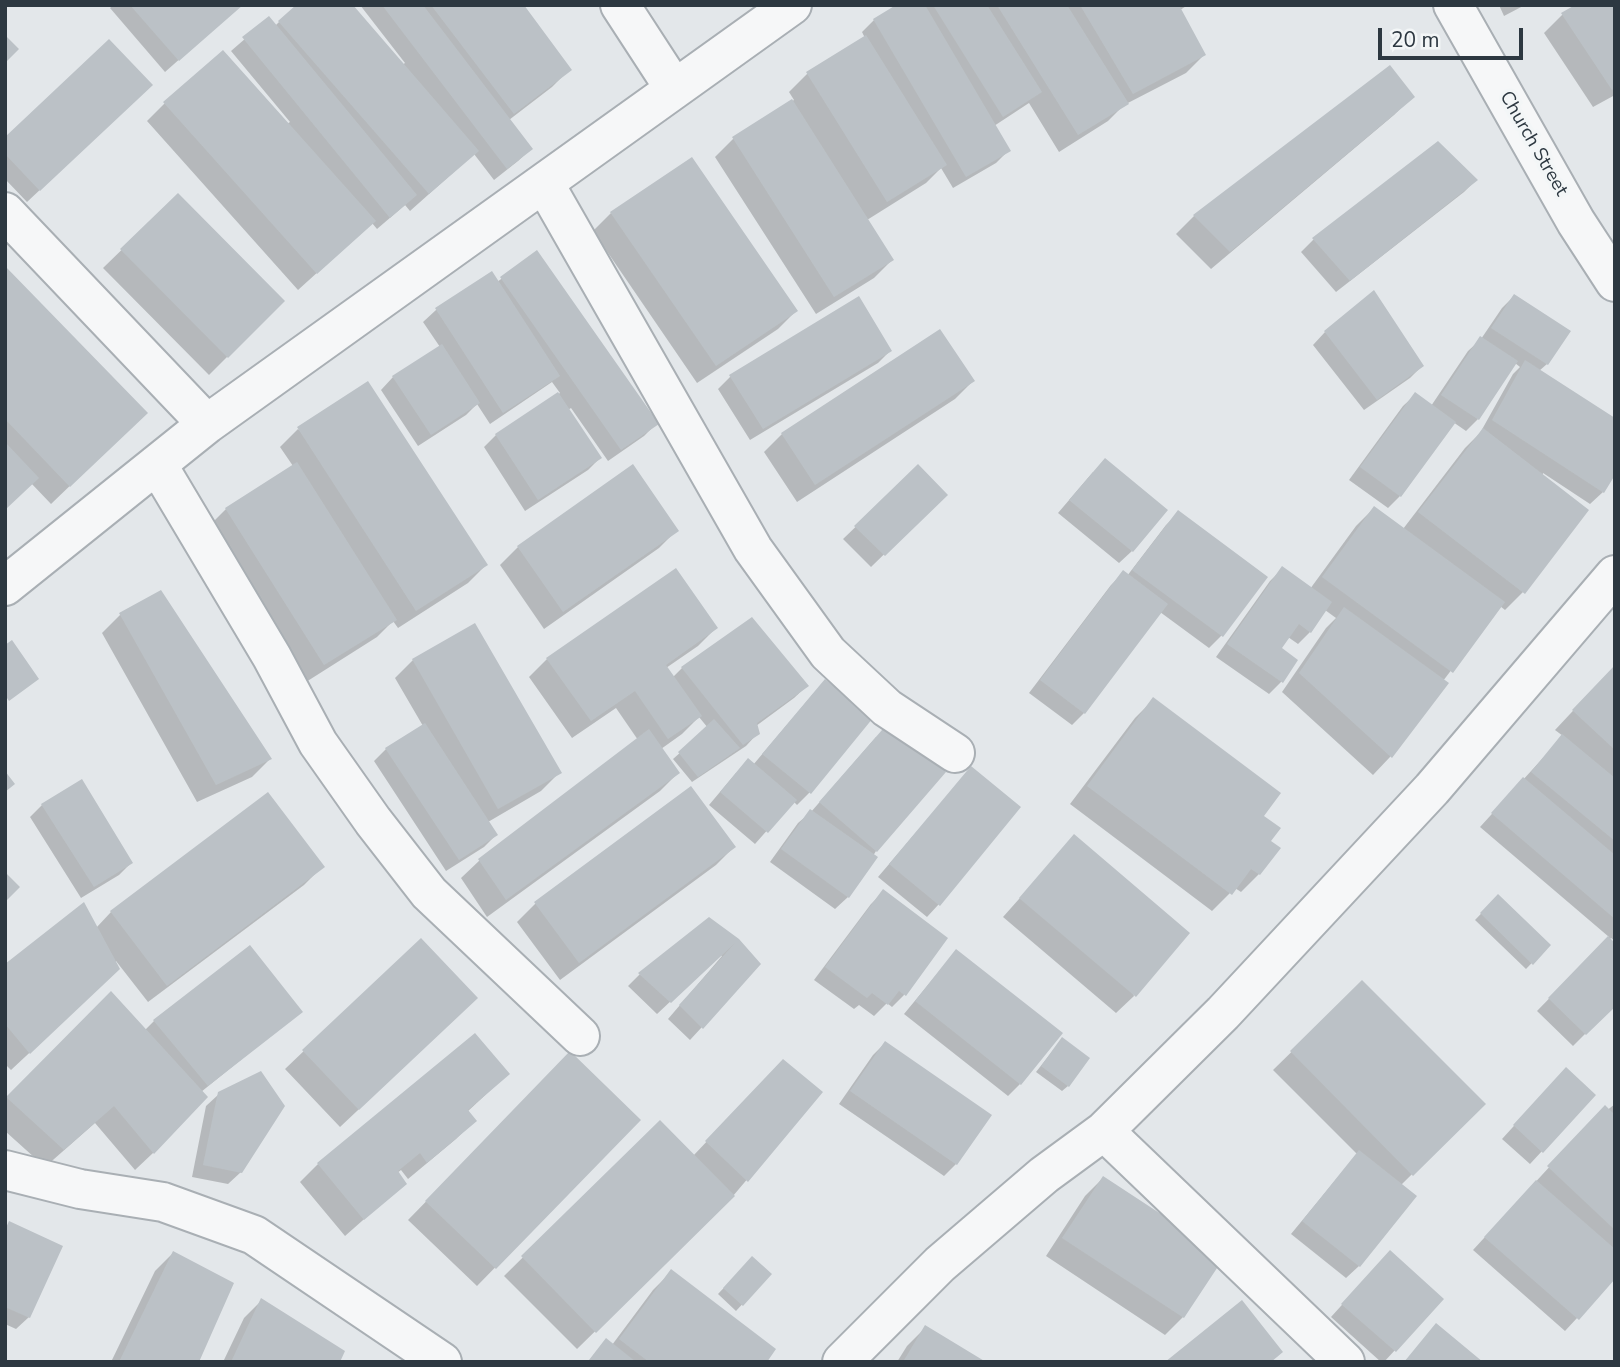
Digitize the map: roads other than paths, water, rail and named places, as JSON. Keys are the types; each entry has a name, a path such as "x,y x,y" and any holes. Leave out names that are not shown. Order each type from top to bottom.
{"street":[{"path":"620,5 674,88"},
{"path":"5,586 207,425 792,5"},
{"name":"Church Street","path":"1453,5 1577,222 1615,282"},
{"path":"544,183 688,439 768,570 828,653 887,708 955,753"},
{"path":"5,212 207,425"},
{"path":"157,464 272,657 318,743 373,821 429,893 580,1036"},
{"path":"842,1362 940,1264 1044,1175 1104,1131 1223,1013 1432,789 1615,575"},
{"path":"1104,1131 1345,1362"},
{"path":"5,1170 79,1189 163,1202 254,1235 433,1359"}]}
